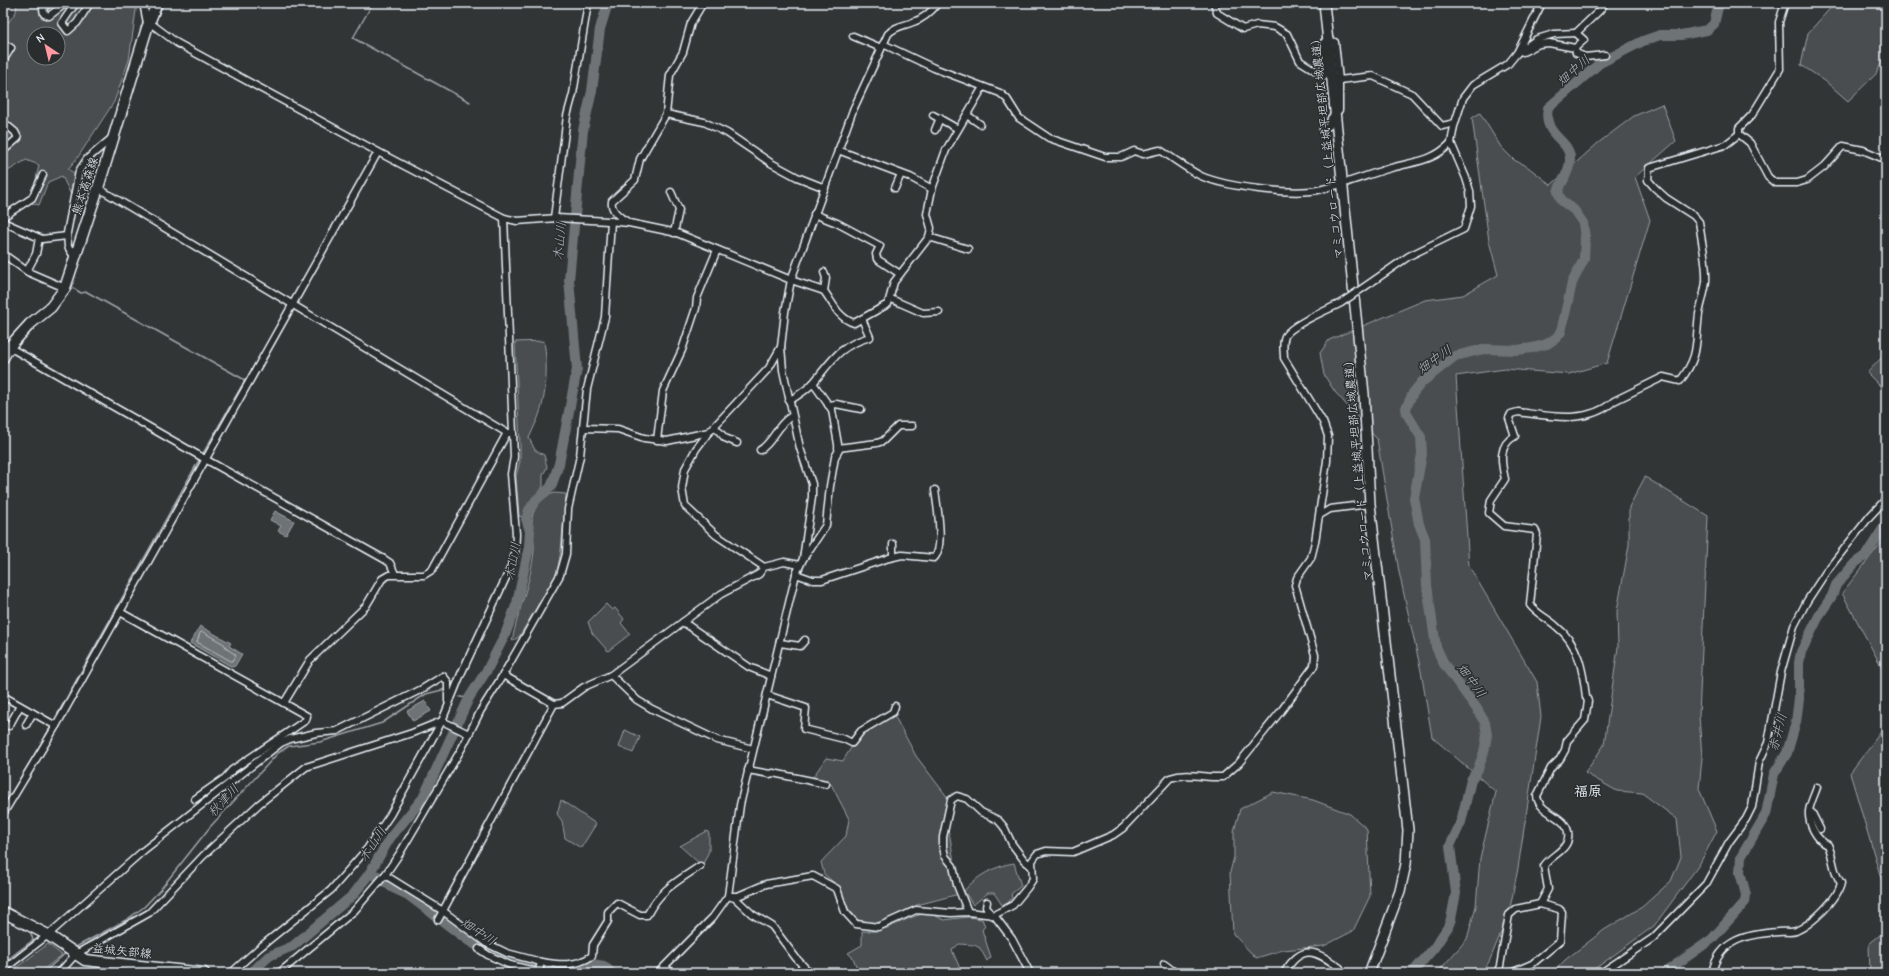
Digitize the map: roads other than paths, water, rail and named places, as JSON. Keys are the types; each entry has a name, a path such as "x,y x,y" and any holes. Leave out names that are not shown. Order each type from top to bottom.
{"main road":[{"name":"熊本高森線","path":"3,358 9,347 30,324 51,307 65,288 98,188 148,25 157,3"},
{"name":"益城矢部線","path":"3,912 50,936 74,954 85,960 204,973"}],"street":[{"path":"48,3 44,9 44,14 49,16 66,3"},
{"path":"73,3 75,4 62,23 68,30 78,23 90,3"},
{"path":"145,3 144,8 148,25 177,43 378,152 504,218 517,221 555,218 610,221 629,223 674,233 824,292 833,306 850,322 854,323 885,307 891,299 894,282 929,237 931,228 927,214 932,189 946,150 984,87"},
{"path":"555,218 567,116 573,94 588,3"},
{"path":"629,223 618,215 612,207 612,200 636,180 640,158 666,114 670,75 682,52 691,23 703,3"},
{"path":"803,559 812,497 812,484 800,448 792,416 783,370 781,347 785,312 791,280 853,110 888,34 894,28 915,22 927,15 938,3"},
{"path":"1214,3 1217,13 1243,29 1257,25 1269,26 1275,27 1287,34 1300,61 1324,76 1324,42 1329,40 1335,42 1339,80 1340,110 1331,118 1329,126 1323,129"},
{"name":"マミコウロード（上益城平坦部広域農道）","path":"1324,3 1344,184 1364,394 1370,504 1408,830 1406,864 1400,892 1369,973"},
{"path":"728,896 738,896 766,884 813,876 837,889 845,912 856,924 878,927 916,910 951,913 968,912 993,915 1012,905 1027,888 1033,879 1031,866 1032,861 1037,854 1046,851 1073,852 1113,835 1123,828 1170,778 1196,774 1214,778 1223,777 1239,763 1281,711 1314,666 1315,655 1294,585 1296,578 1311,558 1320,515 1327,461 1328,436 1324,422 1284,358 1283,347 1285,337 1292,329 1341,303 1409,256 1464,229 1471,206 1470,191 1451,143 1455,123 1463,98 1473,85 1508,64 1517,53 1542,3"},
{"path":"1517,53 1537,39 1554,34 1576,33 1600,10 1605,3"},
{"path":"1739,134 1739,128 1752,115 1780,69 1779,22 1785,3"},
{"path":"1517,53 1525,52 1539,44 1575,48 1584,40 1576,33"},
{"path":"854,36 1000,93 1007,99 1019,118 1049,138 1105,157 1121,157 1134,151 1144,154 1160,150 1202,176 1245,187 1269,191 1316,190 1344,184 1391,168 1427,160 1441,153 1451,143"},
{"path":"3,49 8,46 11,48 3,61"},
{"path":"1575,48 1576,53 1585,57 1605,55"},
{"path":"1339,80 1373,76 1412,94 1442,126 1455,123"},
{"path":"666,114 704,122 726,133 770,163 797,177 825,188"},
{"path":"933,115 958,129"},
{"path":"967,115 980,124"},
{"path":"935,130 940,118"},
{"path":"3,122 15,132 18,138 3,151"},
{"path":"1739,134 1750,143 1768,177 1775,183 1797,183 1807,180 1824,167 1843,146 1863,150 1882,158 1886,157"},
{"path":"1540,904 1548,889 1544,866 1563,848 1568,840 1568,831 1564,822 1542,807 1538,801 1538,796 1551,768 1560,759 1565,750 1567,740 1585,720 1588,701 1581,665 1572,642 1561,629 1535,611 1530,605 1537,534 1535,530 1504,526 1489,513 1491,500 1505,479 1501,456 1510,439 1516,436 1509,418 1511,414 1518,412 1563,418 1581,416 1608,406 1614,401 1663,377 1680,381 1691,367 1696,356 1699,312 1706,280 1700,228 1694,216 1680,208 1654,188 1648,180 1649,168 1725,145 1739,134"},
{"path":"75,258 68,247 67,236 79,172 87,159 114,135"},
{"path":"838,150 901,174 932,189"},
{"path":"3,814 56,726 378,152"},
{"path":"895,188 901,174"},
{"path":"3,217 32,198 43,175"},
{"path":"98,188 510,433"},
{"path":"671,192 679,210 674,233"},
{"path":"814,214 837,222 880,246 876,254 876,258 900,274"},
{"path":"231,973 259,948 331,890 367,849 390,815 443,721 461,674 505,582 515,554 511,474 514,457 510,433 504,218"},
{"path":"279,973 354,911 383,878 400,853 560,575 566,554 568,508 580,456 587,389 605,317 610,221"},
{"path":"3,222 39,238 67,236"},
{"path":"929,237 968,248"},
{"path":"27,272 36,254 39,238"},
{"path":"657,440 663,390 682,350 696,308 697,298 717,250"},
{"path":"3,254 27,272 65,288"},
{"path":"824,272 826,278 824,292"},
{"path":"891,299 923,313 940,312"},
{"path":"789,401 813,383 828,364 846,346 870,337 862,319"},
{"path":"9,347 205,459 390,562 395,574"},
{"path":"764,567 716,536 685,506 682,488 685,469 693,454 709,432 768,368 781,347"},
{"path":"658,973 713,917 728,896 740,805 796,574 803,559 826,525 830,486 838,448 834,418 828,405 813,383"},
{"path":"828,405 836,404 861,409"},
{"path":"760,450 766,446 779,427 792,416"},
{"path":"838,448 877,443 883,441 898,426 912,426"},
{"path":"715,427 725,438 737,443"},
{"path":"584,428 618,429 644,438 667,441 709,432"},
{"path":"284,703 310,660 366,606 382,579 389,575 395,574 424,575 432,570 510,433"},
{"path":"796,574 813,580 822,580 902,555 932,559 939,552 940,542 935,490"},
{"path":"1601,973 1653,938 1706,884 1729,842 1746,819 1752,807 1759,762 1768,743 1780,672 1794,626 1807,601 1826,572 1870,516 1886,499"},
{"path":"1320,515 1330,510 1370,504"},
{"path":"893,544 893,557"},
{"path":"503,675 554,704 562,703 584,687 611,675 720,594 759,574 764,567 784,562 800,565"},
{"path":"120,612 307,716 306,720 232,770 225,778 195,799"},
{"path":"683,622 749,667 771,676"},
{"path":"780,643 800,646 805,640"},
{"path":"611,675 637,700 652,709 717,740 753,749"},
{"path":"3,970 50,936 144,850 281,744 290,739 316,732 337,730 422,689 443,676 448,682 448,705"},
{"path":"767,694 806,708 804,729 844,739 852,743 861,731 893,712 895,706"},
{"path":"3,696 56,726"},
{"path":"438,920 554,704"},
{"path":"9,726 20,706"},
{"path":"26,725 33,712"},
{"path":"59,973 74,954 149,913 203,856 259,804 306,767 412,733 443,721 469,734"},
{"path":"748,770 770,774 773,772 826,784"},
{"path":"1712,973 1715,960 1721,950 1748,935 1795,932 1817,915 1839,891 1840,883 1835,875 1832,854 1828,845 1821,842 1816,836 1809,813 1817,787"},
{"path":"968,912 957,885 953,866 945,856 943,847 943,837 951,800 957,796 967,799 981,812 998,820 1004,827 1012,844 1024,860 1031,866"},
{"path":"1810,808 1820,828"},
{"path":"479,949 488,955 510,965 540,968 568,965 585,960 592,956 593,945 608,921 608,912 617,903 640,916 646,915 666,888 700,866"},
{"path":"383,878 442,912 486,943 540,968"},
{"path":"728,896 735,898 752,914 772,926 796,958 810,973"},
{"path":"987,902 986,907 1012,939 1030,973"},
{"path":"1497,973 1500,966 1509,916 1516,909 1540,904 1559,908 1562,912 1560,941 1532,964 1511,973"},
{"path":"1284,973 1296,957 1310,951 1332,962 1340,968 1340,972"},
{"path":"1164,964 1176,973"},
{"path":"665,967 672,973"}],"water":[{"path":"275,511 294,521 286,535 278,531 281,526 270,520"},
{"path":"200,626 231,643 229,646 242,654 235,666 232,667 190,643"},
{"path":"425,701 431,711 413,721 407,711"}],"waterway":[{"path":"373,3 353,38 470,102"},
{"name":"木山川","path":"251,973 269,956 293,946 353,895 369,874 390,838 423,798 469,698 487,670 505,635 517,603 529,547 530,531 526,519 529,510 536,500 551,487 559,464 577,369 569,280 583,130 592,91 600,29 608,3"},
{"name":"畑中川","path":"1412,973 1434,948 1448,927 1451,919 1456,893 1450,846 1461,822 1471,780 1478,769 1484,752 1487,735 1485,723 1477,709 1444,664 1436,647 1427,585 1425,539 1419,524 1414,498 1422,454 1421,437 1407,414 1406,408 1413,393 1422,382 1455,356 1484,349 1517,350 1532,348 1547,344 1556,338 1561,332 1572,283 1584,259 1585,238 1583,223 1574,210 1562,201 1558,192 1569,169 1570,160 1566,147 1549,125 1547,118 1548,108 1600,63 1643,41 1660,35 1681,35 1707,30 1714,24 1719,3"},
{"path":"73,288 81,293 87,292 245,380 202,455"},
{"path":"53,722 200,458"},
{"name":"赤井川","path":"1664,973 1712,939 1745,902 1746,895 1740,872 1741,857 1766,814 1774,774 1787,753 1796,722 1799,699 1799,663 1801,652 1820,614 1832,596 1836,585 1855,563 1866,555 1886,524"},
{"name":"秋津川","path":"74,948 126,920 144,907 160,890 210,827 278,753 289,746 320,742 382,723 426,694 446,689"},
{"path":"460,697 469,698"},
{"path":"3,807 52,725"},
{"path":"442,905 500,798"},
{"name":"畑中川","path":"369,874 378,876 393,888 408,895 469,941 493,955 556,968 592,964 604,966 612,973"},
{"path":"3,963 33,940 31,934"},
{"name":"秋津川","path":"43,973 67,952"}],"district":[{"name":"福原","path":"1588,791"}]}
